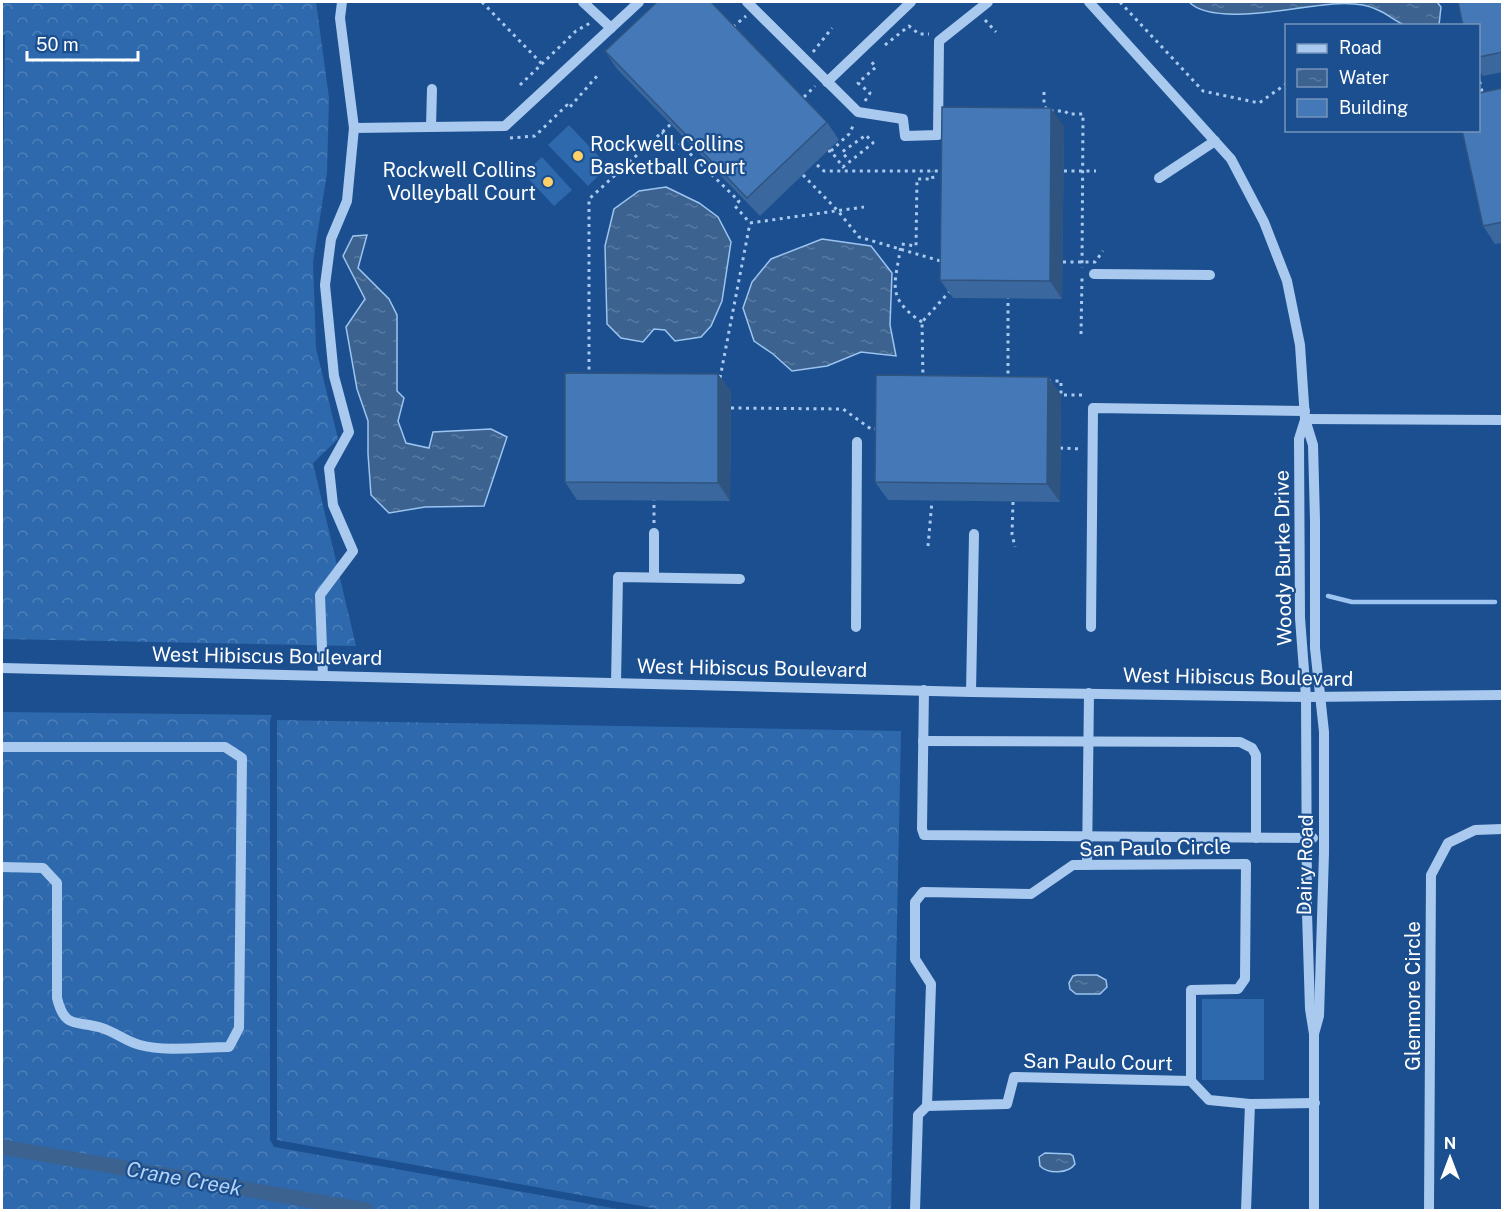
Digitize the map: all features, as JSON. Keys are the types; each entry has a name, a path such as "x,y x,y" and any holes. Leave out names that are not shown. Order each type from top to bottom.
{"street":[{"path":"323,675 320,595 353,551 333,505 329,468 350,432 334,376 325,285 331,239 347,201 354,128 340,18 342,2"},
{"path":"582,2 610,28"},
{"path":"354,128 505,126 639,2"},
{"path":"747,2 858,112 903,119 905,136 938,135 939,41 988,2"},
{"path":"827,82 911,2"},
{"name":"Woody Burke Drive","path":"1089,2 1231,159 1264,222 1287,281 1300,345 1305,415 1313,445 1316,520 1315,648 1321,697"},
{"path":"431,128 432,89"},
{"path":"1159,178 1215,141"},
{"path":"1094,274 1210,275"},
{"path":"1091,627 1093,408 1503,420"},
{"name":"Woody Burke Drive","path":"1305,415 1299,439 1300,618 1306,697"},
{"path":"856,627 857,442"},
{"path":"654,533 654,577"},
{"path":"971,692 974,534"},
{"path":"616,683 618,577 740,579"},
{"name":"West Hibiscus Boulevard","path":"2,668 971,692 1306,697 1503,695"},
{"path":"924,690 922,829 924,835 1323,839"},
{"path":"1087,865 1089,693"},
{"name":"Dairy Road","path":"1306,697 1306,838 1310,1009 1314,1034 1314,1210"},
{"name":"Dairy Road","path":"1314,1034 1319,1016 1323,839 1324,732 1321,697"},
{"path":"923,741 1240,742 1252,748 1256,755 1256,838"},
{"path":"2,747 225,747 242,758 239,1028 229,1047 154,1048 139,1045 105,1029 69,1021 62,1015 57,998 57,883 43,868 2,867"},
{"name":"Glenmore Circle","path":"1429,1210 1431,875 1448,843 1475,830 1503,829"},
{"name":"San Paulo Circle","path":"915,1210 918,1115 927,1106 931,984 915,959 915,902 923,892 1031,894 1073,865 1246,864 1245,980 1238,989 1191,990 1191,1081"},
{"name":"San Paulo Court","path":"927,1106 1007,1104 1014,1077 1191,1081 1209,1100 1250,1104 1315,1103"},
{"path":"1246,1210 1250,1104"}],"path":[{"path":"482,2 542,64"},
{"path":"1120,2 1203,91 1259,103 1285,85"},
{"path":"520,85 576,31 599,18"},
{"path":"807,61 832,28"},
{"path":"502,138 535,136 567,105 569,108 597,76"},
{"path":"804,97 815,86"},
{"path":"1480,86 1485,103"},
{"path":"1044,92 1044,106 1049,111 1083,114 1081,334"},
{"path":"590,380 590,199 671,124"},
{"path":"850,162 842,152 866,135 873,143 850,162 843,167 829,151 849,134 854,124"},
{"path":"662,132 672,143 678,142 687,150 739,201 735,206 750,223"},
{"path":"817,165 824,171 951,171"},
{"path":"922,322 897,301 896,276 901,244 916,246 917,179 933,179 932,171"},
{"path":"1064,171 1095,171"},
{"path":"803,175 838,211 859,237 947,263"},
{"path":"750,223 864,207"},
{"path":"719,381 750,223"},
{"path":"1063,262 1095,262 1103,251"},
{"path":"947,284 947,294"},
{"path":"923,382 922,322 953,288"},
{"path":"1008,298 1008,387"},
{"path":"1008,380 1018,381"},
{"path":"1040,381 1061,381 1061,395 1082,395"},
{"path":"731,408 843,409 871,429 889,429"},
{"path":"1060,448 1092,449"},
{"path":"654,500 654,533"},
{"path":"928,546 932,501"},
{"path":"1013,502 1012,534 1015,548"}],"green space":[{"path":"2,2 316,2 329,98 327,173 313,262 316,348 338,439 313,463 356,646 2,639 2,252 5,35 2,35"},
{"name":"Rockwell Collins Basketball Court","path":"569,125 608,166 588,186 548,145"},
{"name":"Rockwell Collins Volleyball Court","path":"542,157 572,190 554,206 524,174"},
{"path":"2,712 272,715 270,720 270,1140 274,1147 623,1210 2,1210"},
{"path":"277,720 901,731 891,1210 663,1210 277,1140"},
{"path":"1202,999 1264,999 1264,1080 1202,1080"}],"water":[{"path":"1189,2 1437,2 1441,7 1439,24 1401,24 1373,8 1356,4 1333,4 1237,14 1201,9"},
{"path":"666,187 699,203 718,217 731,242 722,301 711,326 701,337 675,341 665,330 654,329 643,342 621,338 607,324 605,246 614,209 639,191"},
{"path":"367,235 358,268 389,299 397,315 397,391 404,398 398,421 406,443 429,448 433,432 491,429 507,437 484,506 425,507 389,513 371,495 368,421 357,389 346,327 365,299 343,256 353,236"},
{"path":"822,239 871,246 892,273 890,325 896,356 861,352 827,366 792,371 754,341 743,308 752,282 771,259"},
{"path":"1097,975 1106,980 1107,987 1100,994 1076,994 1070,989 1069,983 1073,976"},
{"path":"1045,1153 1070,1154 1075,1164 1068,1170 1058,1172 1044,1169 1040,1166 1039,1157"}],"building":[{"path":"657,2 711,2 827,122 747,198 605,51"},
{"path":"1458,2 1503,2 1503,52 1480,57 1480,24 1463,24"},
{"path":"1503,88 1503,222 1483,226 1462,132 1480,132 1480,93"},
{"path":"942,107 1051,108 1050,281 940,280"},
{"path":"565,373 718,374 718,483 565,482"},
{"path":"876,375 1048,377 1047,484 875,482"}],"waterway":[{"path":"1328,596 1352,602 1495,602"},
{"name":"Crane Creek","path":"2,1147 366,1210"}],"place":[{"name":"Rockwell Collins Basketball Court","path":"578,156"},
{"name":"Rockwell Collins Volleyball Court","path":"548,182"}]}
